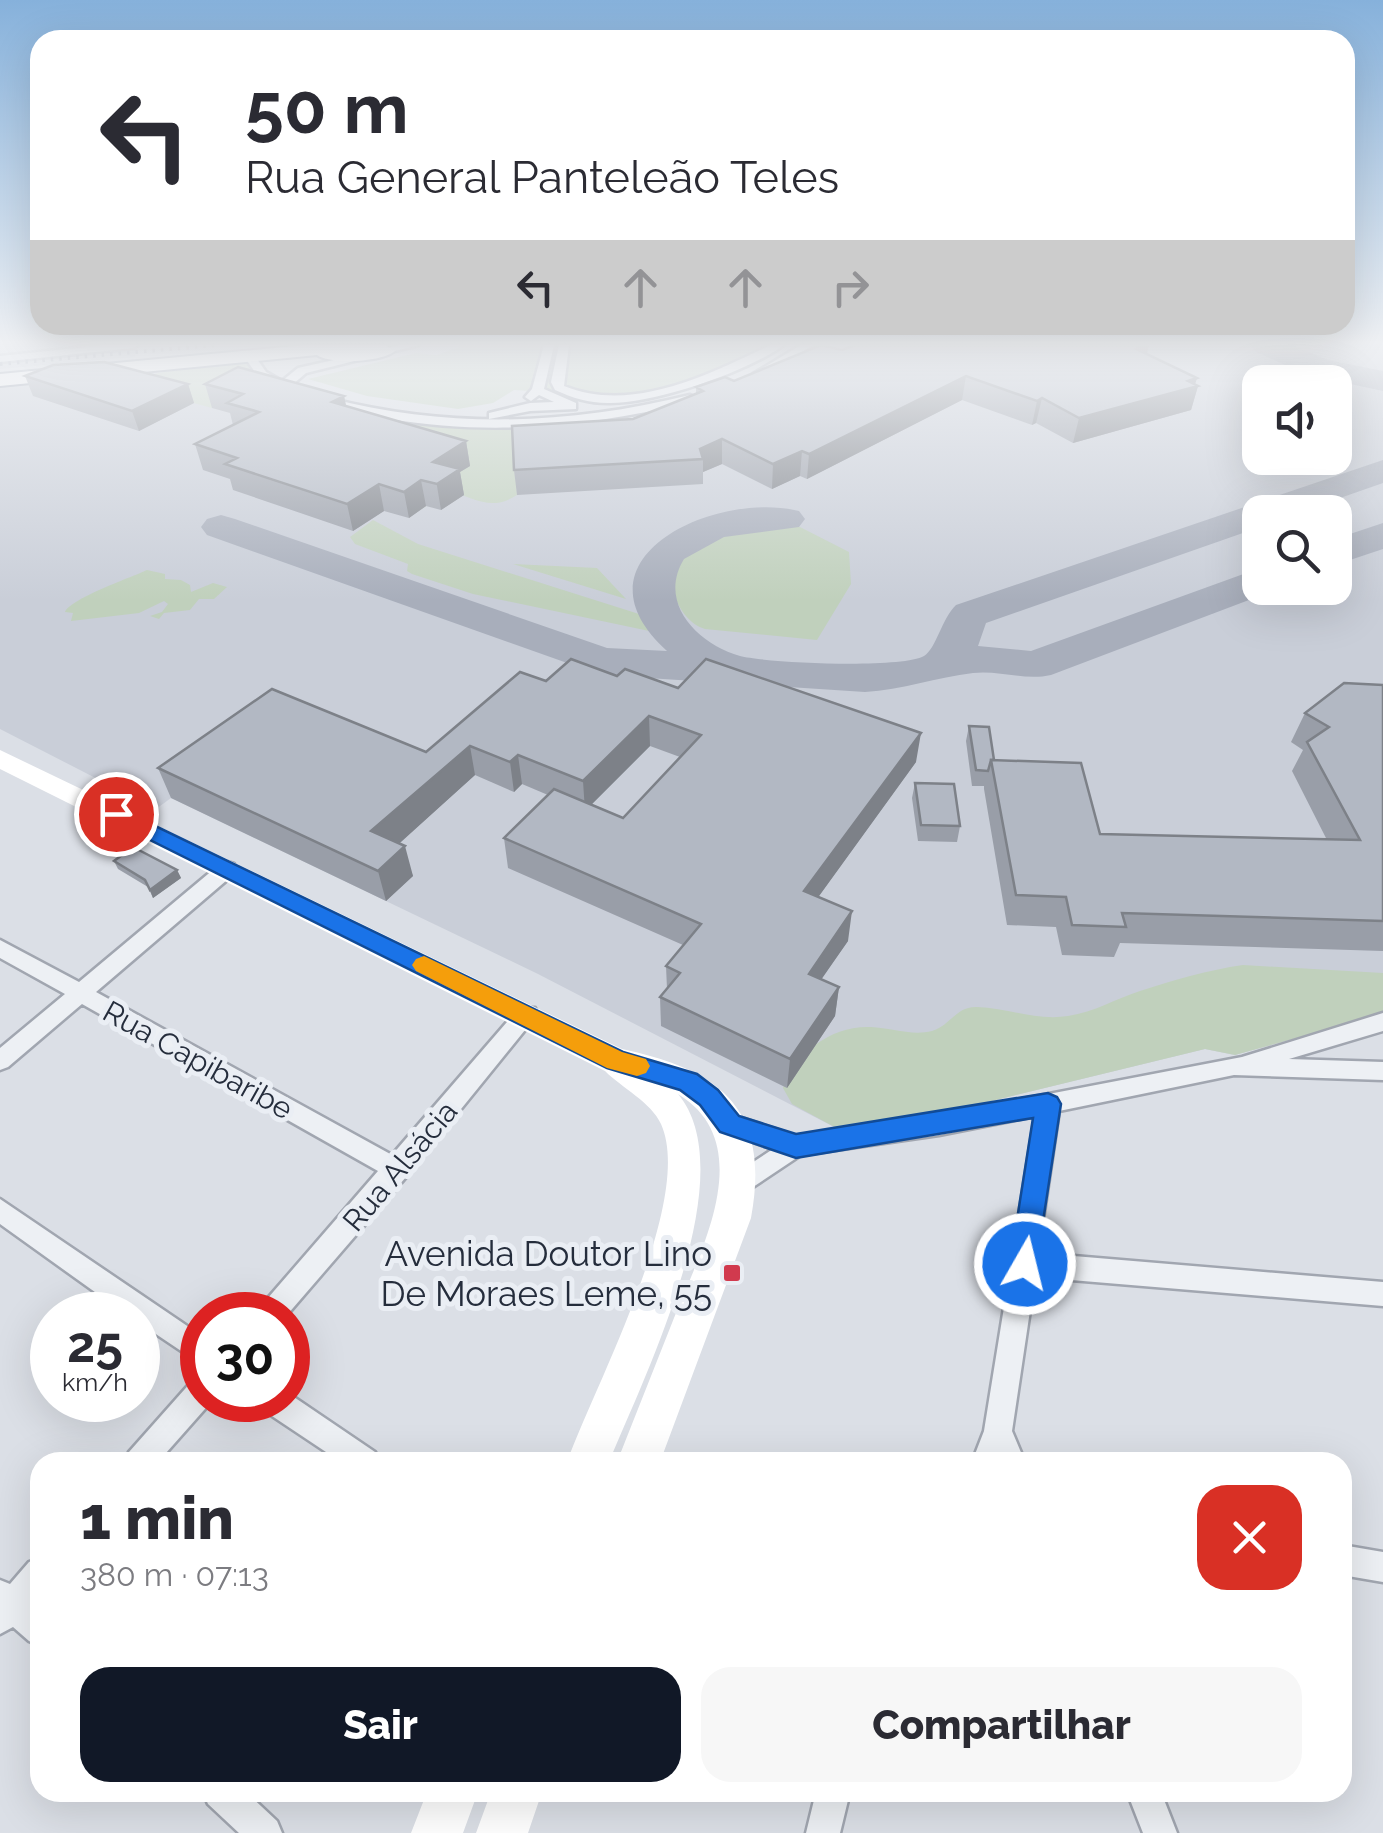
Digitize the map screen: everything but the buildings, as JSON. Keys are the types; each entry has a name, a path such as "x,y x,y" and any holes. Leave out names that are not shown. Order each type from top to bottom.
{"main road":[{"path":"0,758 616,1061 688,1082 709,1098 730,1124 741,1184 732,1218 643,1452"},
{"path":"592,1452 652,1300 679,1216 686,1166 684,1136 677,1118 616,1061"},
{"path":"677,1118 700,1114 730,1124"},
{"path":"686,1166 710,1182 741,1184"},
{"path":"436,1833 450,1802"},
{"path":"502,1833 513,1802"}],"street":[{"path":"0,1061 227,869"},
{"name":"Rua Capibaribe","path":"0,948 398,1170"},
{"name":"Rua Alsácia","path":"290,1292 527,1014"},
{"path":"741,1184 796,1146 1048,1104 1234,1066 1383,1022"},
{"path":"1234,1066 1383,1070"},
{"path":"990,1452 998,1431 1048,1104"},
{"path":"730,1124 796,1146"},
{"path":"0,1210 180,1337"},
{"path":"1025,1264 1383,1294"},
{"path":"148,1452 180,1416"},
{"path":"305,1422 349,1452"},
{"path":"998,1431 1007,1452"},
{"path":"1352,1561 1383,1566"},
{"path":"30,1582 4,1606 30,1623"},
{"path":"231,1802 265,1833"},
{"path":"824,1833 831,1802"},
{"path":"1148,1802 1160,1833"}],"shaded area":[{"path":"0,431 1242,431 1242,475 1352,475 1352,431 1383,431 1383,1014 1235,1055 1205,1049 979,1104 840,1130 538,974 171,798 156,809 0,729"}],"green space":[{"path":"368,431 528,431 514,451 517,495 508,500 491,503 449,491 422,509 392,500"},
{"path":"373,520 418,544 639,614 654,632 473,594 412,574 407,571 408,564 355,544 350,537"},
{"path":"800,527 849,552 851,584 817,640 705,629 683,612 675,596 673,576 681,559 697,547 740,533"},
{"path":"513,564 597,568 626,599"},
{"path":"147,570 165,574 165,579 181,580 190,585 191,592 213,583 227,587 214,599 199,599 190,610 164,613 159,619 150,616 162,612 168,604 164,601 139,613 71,621 73,613 65,612 90,594"},
{"path":"1243,965 1383,973 1383,1014 1235,1055 1205,1049 979,1104 840,1130 792,1104 783,1088 806,1053 842,1031 871,1027 932,1031 964,1010 977,1007 1045,1017 1068,1016 1178,979"}],"taxiway":[{"path":"1313,495 1383,471"},
{"path":"725,666 682,641 660,617 653,588 657,571 669,551 705,530 785,519"},
{"path":"940,666 952,653 971,614 1242,520"},
{"path":"221,527 601,661 865,678 901,676 975,659 1035,665 1242,588"},
{"path":"1352,547 1383,535"}],"slow traffic":[{"path":"424,965 616,1061 637,1066"}],"place":[{"name":"Avenida Doutor Lino De Moraes Leme, 55","path":"732,1273"}],"route":[{"path":"116,814 616,1061 688,1082 709,1098 730,1124 766,1138 796,1146 1048,1104 1025,1264"}]}
